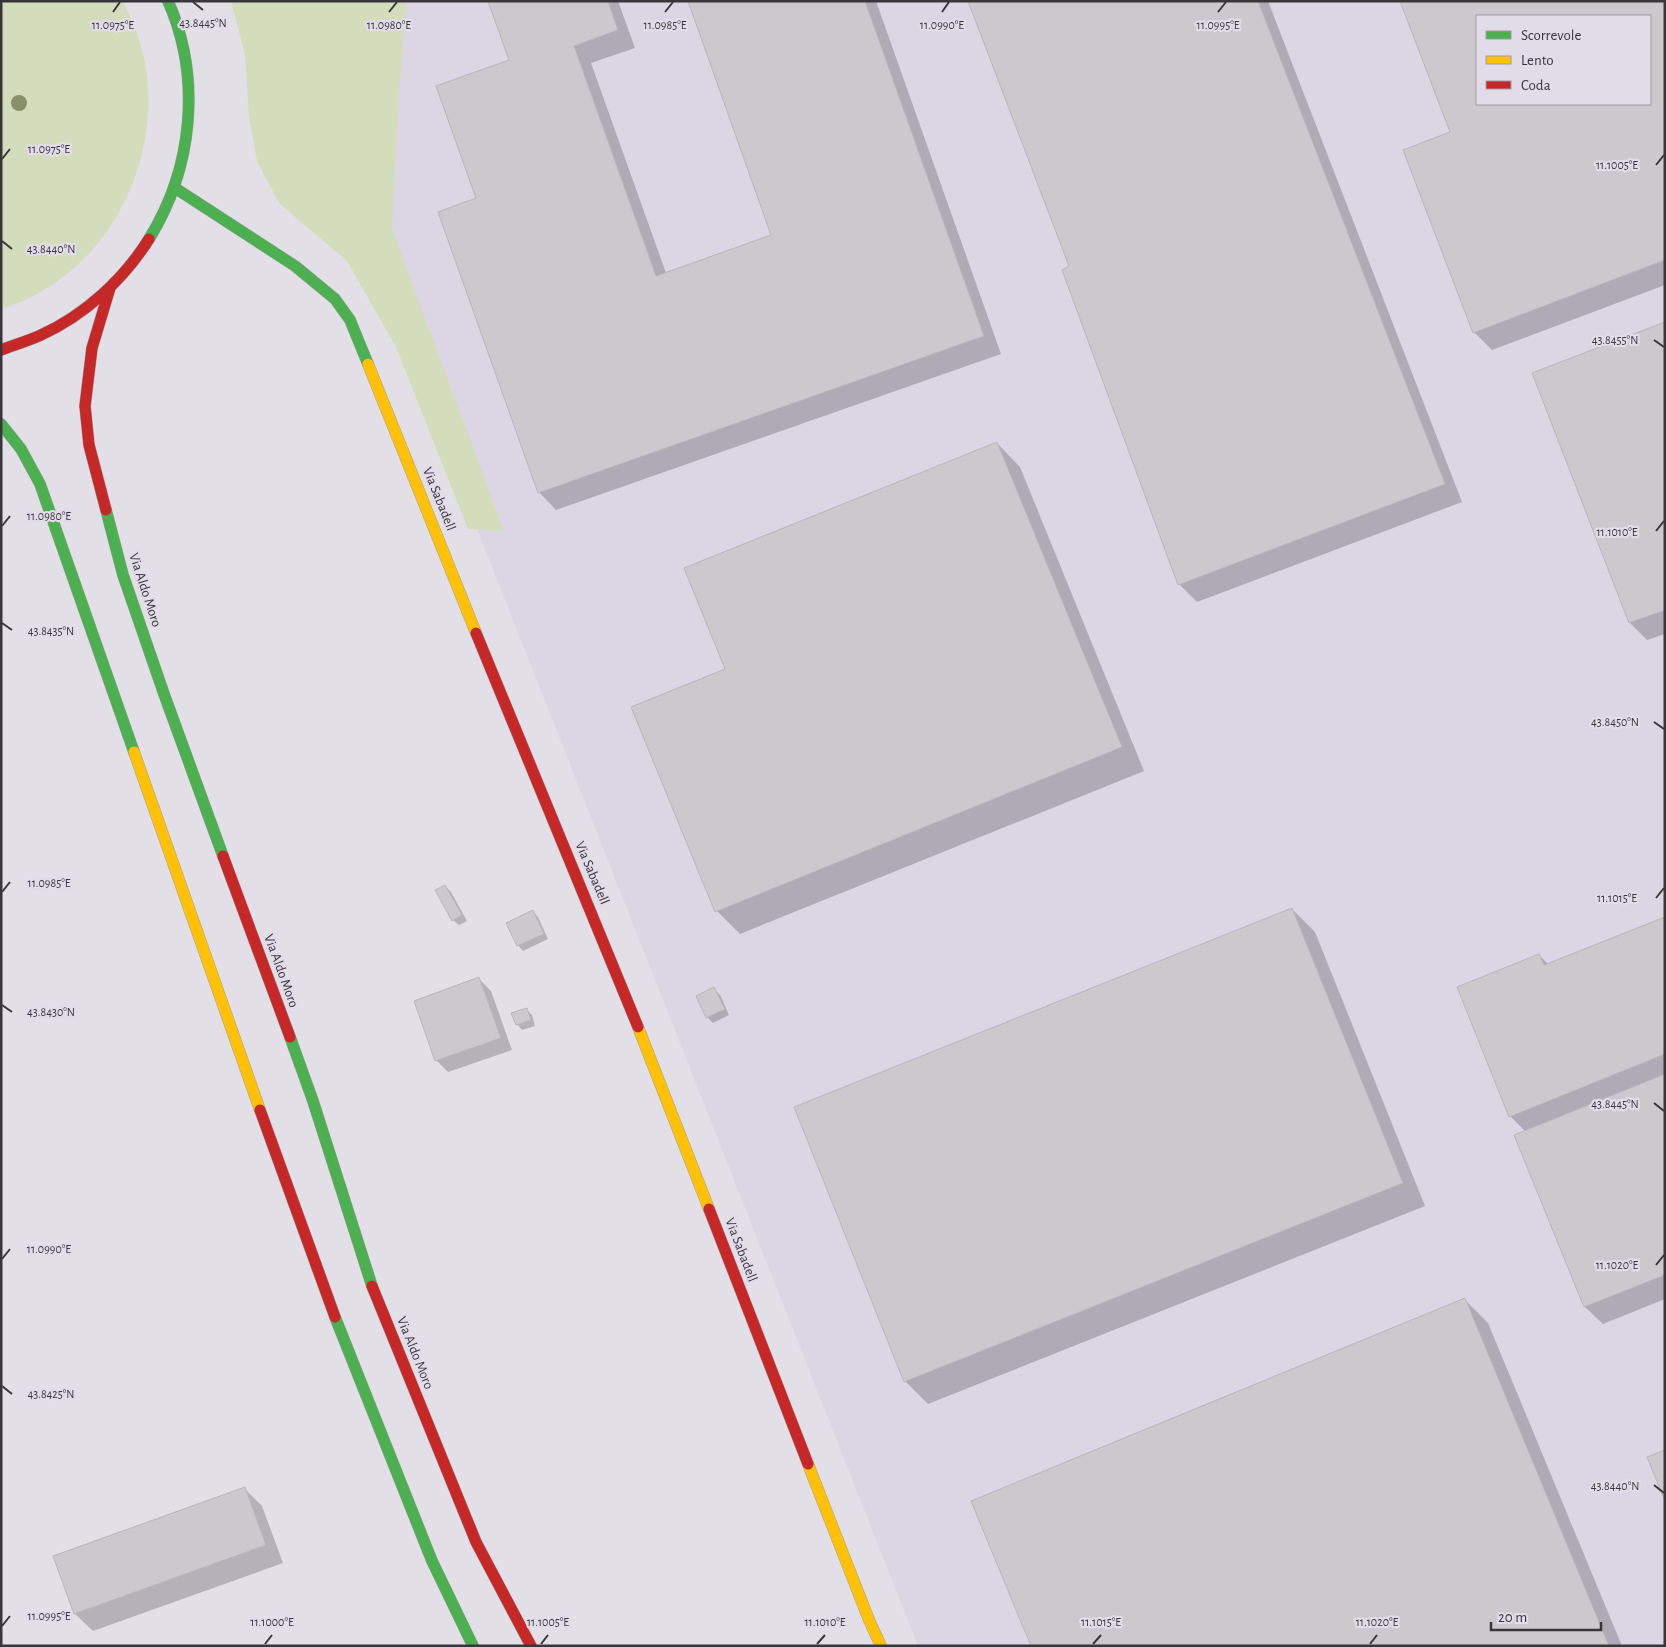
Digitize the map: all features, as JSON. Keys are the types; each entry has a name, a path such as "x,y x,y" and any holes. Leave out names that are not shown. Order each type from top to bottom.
{"main road":[{"name":"Via Aldo Moro","path":"1,350 18,346 53,330 91,305 132,264 154,234 175,188 183,163 187,138 189,87 186,61 179,32 168,1"},
{"name":"Via Sabadell","path":"175,188 302,271 335,299 350,320 622,985 862,1602 881,1646"},
{"name":"Via Aldo Moro","path":"110,288 92,348 85,406 89,445 123,575 164,694 313,1101 372,1287 476,1542 531,1646"},
{"path":"1,424 21,449 40,484 218,993 330,1305 432,1561 473,1646"}],"shaded area":[{"path":"403,1 1665,1 1665,1646 918,1646 371,260"}],"green space":[{"path":"1,1 123,1 143,51 148,107 144,145 133,182 117,216 95,246 68,273 37,294 1,309"},
{"path":"231,1 407,1 399,91 392,229 504,531 468,529 396,347 347,261 279,203 257,161 249,118 245,55"}],"building":[{"path":"488,1 608,1 618,30 574,46 656,276 771,235 688,1 865,1 984,336 538,493 438,212 476,198 436,86 509,60"},
{"path":"968,1 1258,1 1445,484 1178,585 1062,270 1069,266"},
{"path":"1400,1 1665,1 1665,260 1473,333 1403,150 1450,132"},
{"path":"1665,322 1665,610 1629,623 1532,373"},
{"path":"997,442 1122,747 715,912 631,707 725,669 684,568"},
{"path":"445,885 462,915 452,921 435,890"},
{"path":"1292,908 1403,1183 904,1382 794,1107"},
{"path":"533,910 544,934 517,946 506,923"},
{"path":"1665,917 1665,1054 1509,1117 1457,987 1539,954 1544,965"},
{"path":"479,977 501,1038 435,1061 414,1001"},
{"path":"714,987 725,1009 706,1018 696,996"},
{"path":"527,1008 531,1020 516,1025 511,1013"},
{"path":"1665,1074 1665,1275 1584,1307 1514,1135"},
{"path":"1465,1298 1609,1646 1031,1646 971,1501"},
{"path":"1665,1450 1665,1501 1647,1457"},
{"path":"245,1487 266,1545 74,1614 53,1556"}],"traffic: fast":[{"path":"149,239 164,212 175,183 183,153 188,122 189,91 186,61 179,30 168,1"},
{"path":"175,188 295,266 335,299 350,320 368,364"},
{"path":"1,424 21,449 40,484 134,752"},
{"path":"106,510 123,575 223,856"},
{"path":"290,1037 313,1101 372,1286"},
{"path":"335,1317 432,1561 473,1646"}],"traffic: slow":[{"path":"368,364 476,633"},
{"path":"134,752 260,1110"},
{"path":"638,1027 709,1209"},
{"path":"808,1464 881,1646"}],"traffic: jam":[{"path":"1,350 57,327 88,306 128,268 149,239"},
{"path":"106,510 89,445 85,406 92,348 110,288"},
{"path":"476,633 638,1027"},
{"path":"223,856 290,1037"},
{"path":"260,1110 335,1317"},
{"path":"709,1209 808,1464"},
{"path":"372,1286 476,1542 531,1646"}]}
